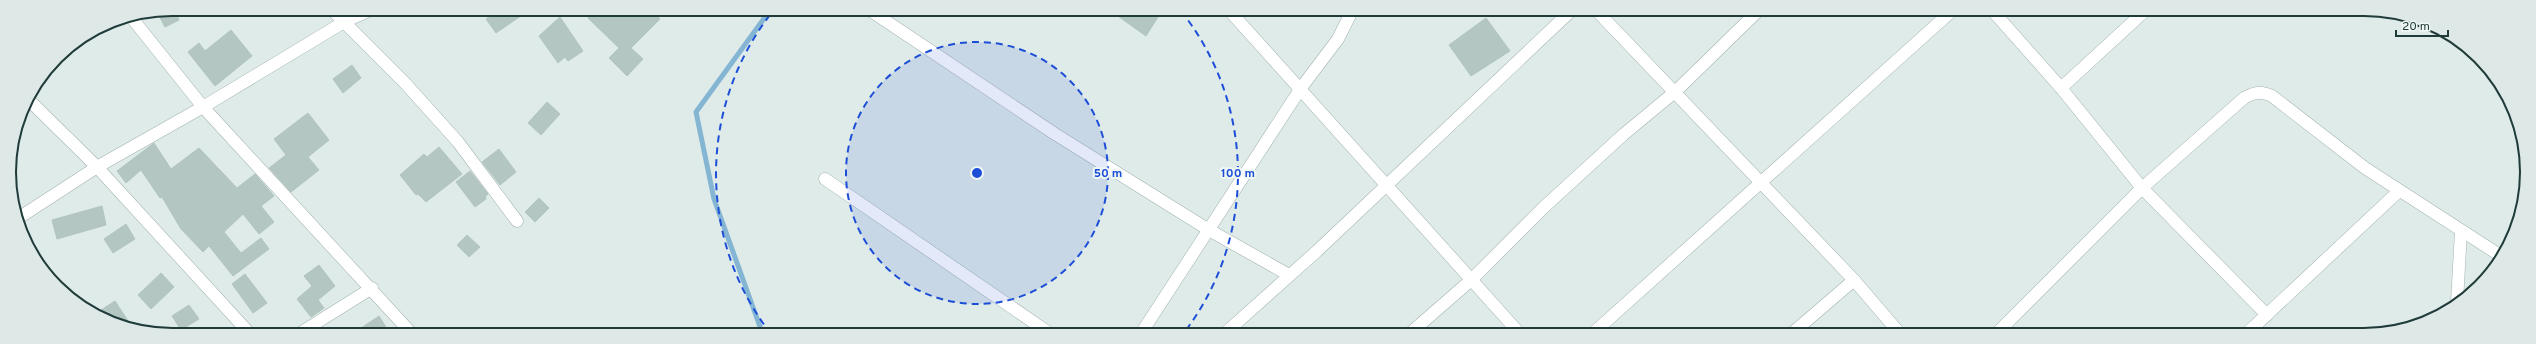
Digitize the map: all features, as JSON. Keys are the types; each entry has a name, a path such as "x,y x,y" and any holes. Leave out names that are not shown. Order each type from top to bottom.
{"street":[{"path":"338,16 405,83 458,142 517,221"},
{"path":"22,216 97,167 203,107 344,22 357,16"},
{"path":"879,16 982,86 1209,230 1289,274"},
{"path":"1234,16 1301,88 1470,281 1514,328"},
{"path":"1145,328 1301,88 1338,39 1350,16"},
{"path":"1231,328 1289,274 1317,251 1386,184 1566,16"},
{"path":"1602,16 1676,91 1854,280 1895,328"},
{"path":"1416,328 1470,281 1543,208 1624,134 1676,91 1753,16"},
{"path":"1599,328 1946,16"},
{"path":"1997,16 2062,88 2142,188 2267,315"},
{"path":"2062,88 2139,16"},
{"path":"134,21 203,107 372,288 407,328"},
{"path":"2002,328 2142,188 2244,98 2262,92 2272,96 2399,191 2497,254"},
{"path":"32,103 97,167 245,328"},
{"path":"825,179 1042,328"},
{"path":"2253,328 2399,191"},
{"path":"2457,297 2461,231"},
{"path":"1798,328 1854,280"},
{"path":"308,328 372,288"}],"building":[{"path":"159,16 177,16 179,20 165,27"},
{"path":"490,16 521,16 496,33 486,19"},
{"path":"590,16 657,16 660,19 631,48 643,59 627,76 609,58 619,48 588,18"},
{"path":"1118,16 1159,16 1146,36"},
{"path":"560,17 583,51 568,61 565,57 558,63 539,36"},
{"path":"1486,18 1510,51 1471,76 1449,45"},
{"path":"231,30 252,56 215,86 188,52 199,43 205,51"},
{"path":"352,65 361,78 343,93 333,79"},
{"path":"547,102 560,114 541,135 528,123"},
{"path":"308,113 329,140 308,157 319,170 291,192 269,168 286,155 274,139"},
{"path":"154,143 171,169 199,148 237,188 255,174 274,196 261,206 274,222 259,234 243,214 224,232 241,253 261,238 269,249 233,276 209,246 203,252 181,229 162,197 160,198 141,170 126,183 117,171"},
{"path":"439,147 462,174 426,202 418,194 416,195 400,175 424,154 427,157"},
{"path":"499,149 516,172 500,185 482,162"},
{"path":"470,171 488,194 485,197 486,199 475,207 456,182"},
{"path":"539,198 549,208 535,222 525,212"},
{"path":"102,206 106,225 57,239 52,220"},
{"path":"126,224 135,239 113,253 104,239"},
{"path":"467,235 480,247 469,257 457,245"},
{"path":"319,265 335,286 318,300 324,308 311,317 297,299 312,286 304,276"},
{"path":"161,273 174,287 151,309 138,295"},
{"path":"245,274 267,303 253,313 232,284"},
{"path":"115,301 129,322 112,316 100,311"},
{"path":"189,305 199,319 184,328 180,328 172,316"},
{"path":"379,316 387,328 361,328"}],"waterway":[{"path":"760,328 714,199 696,112 766,16"}]}
